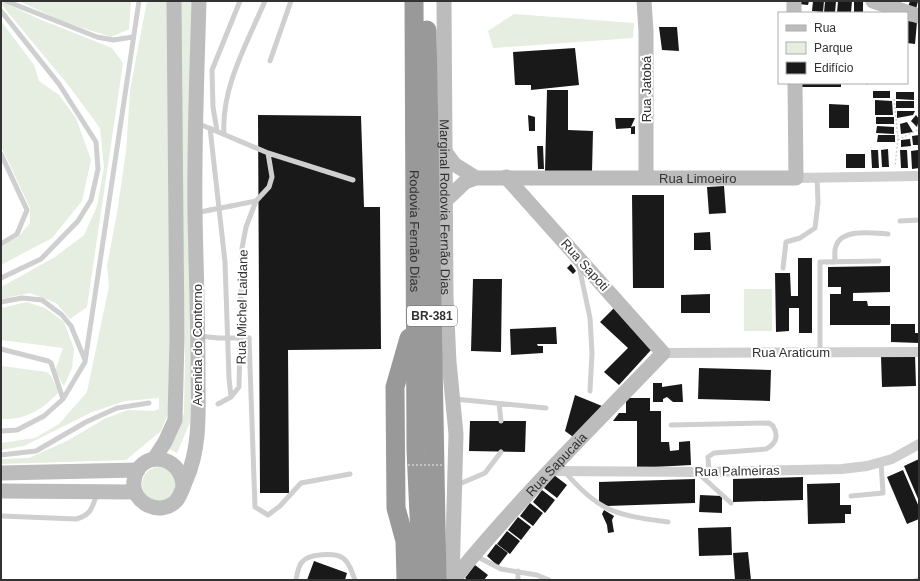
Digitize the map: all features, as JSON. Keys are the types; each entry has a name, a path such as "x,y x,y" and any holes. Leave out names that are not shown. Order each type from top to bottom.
{"highway":[{"path":"402,1 405,98 414,183"},
{"name":"Rodovia Fernão Dias","path":"414,1 417,463 422,580"},
{"name":"Rodovia Fernão Dias","path":"427,1 437,580"},
{"name":"BR-381","path":"406,580 405,541 396,508 395,386 409,340 415,277"}],"street":[{"name":"Avenida do Contorno","path":"154,459 165,442 175,420 178,338 174,1"},
{"name":"Avenida do Contorno","path":"135,492 145,504 161,508 175,502 180,495 191,469 197,440 198,336 195,213 203,126 199,1"},
{"name":"Marginal Rodovia Fernão Dias","path":"444,1 446,153 445,201 449,362 454,399 456,434 453,580"},
{"name":"Rua Jatobá","path":"644,1 646,31 646,177"},
{"path":"794,1 794,12"},
{"path":"873,1 907,12"},
{"path":"908,12 919,16"},
{"path":"795,84 796,178"},
{"path":"446,153 454,164 476,178"},
{"name":"Rua Limoeiro","path":"445,201 464,182 476,178 817,178 919,176"},
{"name":"Rua Sapoti","path":"506,177 663,353"},
{"name":"Rua Araticum","path":"663,353 919,352"},
{"name":"Rua Sapucaia","path":"453,580 474,554 549,471 663,353"},
{"name":"Rua Palmeiras","path":"549,471 709,472 842,469 867,466 892,459 919,444"},
{"path":"1,491 135,492 134,481 138,470 142,465 154,459 168,461 175,465 180,472 183,487"},
{"path":"1,473 138,470"}],"lane":[{"path":"6,1 96,37 113,40 134,37"},
{"path":"1,431 17,430 44,416 63,399 85,362 139,1"},
{"path":"217,132 212,107 212,70 240,1"},
{"path":"224,134 223,119 226,95 265,1"},
{"path":"270,61 291,1"},
{"path":"1,11 59,84 96,142 98,168 91,200 78,221 41,259 1,278"},
{"path":"203,126 268,153 353,180"},
{"path":"203,126 225,262 231,397 218,404"},
{"path":"195,213 256,201 269,187 272,177 268,153"},
{"path":"1,154 28,210 17,234 1,244"},
{"path":"783,268 786,242 800,238 815,228 818,203 817,178"},
{"name":"Rua Michel Laidane","path":"231,397 239,387 240,379 242,248 246,227 256,201"},
{"path":"900,221 919,220"},
{"path":"835,262 835,247 839,241 847,235 866,233 888,234"},
{"path":"578,257 590,318 592,353 590,391"},
{"path":"820,352 820,262 879,261"},
{"path":"1,302 22,298 42,300 62,315 70,326 81,348 85,362"},
{"path":"198,336 218,338 249,338 255,507 268,515 280,506 301,483 350,474"},
{"path":"1,349 48,361 53,370 63,399"},
{"path":"454,399 546,408"},
{"path":"1,455 36,451 86,422 117,408 149,403"},
{"path":"499,404 501,421"},
{"path":"671,425 769,423 773,426 776,436 772,446 766,449 714,453 708,457 709,472"},
{"path":"456,485 484,473 501,452"},
{"path":"851,496 883,493 881,462"},
{"path":"565,471 582,491 606,509 629,517 668,522"},
{"path":"698,472 731,503"},
{"path":"1,516 76,519 86,516 92,508 98,492"},
{"path":"474,554 501,569 518,570 549,580"},
{"path":"296,580 301,562 310,556 330,555 343,558 351,569 355,580"},
{"path":"518,570 518,580"}],"path":[{"path":"894,99 897,140 894,176"},
{"path":"897,140 919,129"},
{"path":"408,465 444,465"}],"green space":[{"path":"1,1 39,19 112,48 123,63 87,307 70,319 56,303 30,293 1,299 1,287 55,257 84,235 97,206 104,167 100,128 69,86 1,4"},
{"path":"19,1 131,1 129,29 111,37 64,22"},
{"path":"147,1 169,1 170,409 161,431 126,460 1,464 1,459 29,458 67,441 106,418 128,410 154,411 159,409 159,398 125,401 92,412 24,446 1,450 1,443 35,438 59,424 87,392 109,286 107,266 126,152 130,90"},
{"path":"179,1 193,1 190,422 177,453 169,449 178,432 184,413 185,359"},
{"path":"514,14 634,23 633,38 493,48 488,31"},
{"path":"1,21 34,65 39,81 59,95 76,118 91,160 82,201 52,238 1,265 1,247 20,235 30,223 30,208 1,146"},
{"path":"744,289 772,289 772,331 744,331"},
{"path":"27,302 45,308 64,322 74,349 72,368 64,386 55,371 63,348 1,340 1,308"},
{"path":"1,366 47,372 51,376 59,392 40,409 33,413 18,418 1,419"},
{"path":"156,467 162,467 166,468 173,474 176,484 175,491 169,498 162,501 156,501 152,500 145,494 142,487 142,481 143,477 149,470"}],"building":[{"path":"798,1 809,1 808,5 798,4"},
{"path":"813,1 824,1 823,12 812,11"},
{"path":"825,1 836,1 835,12 824,12"},
{"path":"838,1 852,1 851,12 837,12"},
{"path":"854,1 863,2 863,12 854,12"},
{"path":"910,1 918,1 916,9 908,7"},
{"path":"908,21 917,22 915,44 908,43"},
{"path":"659,27 677,27 679,51 662,50"},
{"path":"575,48 579,85 531,90 531,85 515,85 513,52"},
{"path":"802,84 841,84 841,87 802,87"},
{"path":"547,90 568,90 568,130 593,131 592,172 545,171"},
{"path":"873,91 890,91 890,98 873,98"},
{"path":"896,92 914,92 914,100 896,99"},
{"path":"875,100 892,101 893,115 875,115"},
{"path":"896,101 914,101 914,108 896,108"},
{"path":"829,104 849,105 849,128 829,128"},
{"path":"897,111 915,111 913,115 897,118"},
{"path":"258,115 361,116 364,207 380,207 381,349 288,350 289,493 260,493"},
{"path":"528,115 535,117 535,131 529,131"},
{"path":"916,115 919,119 917,127 911,121"},
{"path":"876,117 894,117 894,124 876,124"},
{"path":"615,118 635,118 631,127 635,126 635,134 631,134 631,128 616,129"},
{"path":"907,122 913,132 901,134 900,124"},
{"path":"877,126 894,127 894,134 876,133"},
{"path":"878,135 895,135 895,142 877,142"},
{"path":"919,135 919,145 913,145 912,136"},
{"path":"910,139 911,146 901,147 901,140"},
{"path":"537,146 543,146 544,169 538,169"},
{"path":"888,149 889,167 882,167 881,150"},
{"path":"871,150 878,150 879,168 872,168"},
{"path":"900,150 907,150 908,168 901,168"},
{"path":"918,150 919,168 912,169 911,151"},
{"path":"846,154 865,154 865,168 846,168"},
{"path":"724,186 726,213 709,214 707,187"},
{"path":"632,195 664,195 664,288 633,288"},
{"path":"710,232 711,250 694,250 694,233"},
{"path":"798,258 812,258 812,333 799,333 799,308 789,308 789,331 776,332 775,273 790,273 791,296 798,296"},
{"path":"571,264 576,271 573,274 567,268"},
{"path":"890,266 890,292 853,293 853,301 867,301 868,306 890,306 890,325 830,325 830,294 841,294 841,287 828,287 828,267"},
{"path":"473,279 502,279 501,352 471,351"},
{"path":"710,294 710,313 681,313 681,295"},
{"path":"614,308 651,350 619,385 604,372 628,348 600,322"},
{"path":"891,324 915,324 915,333 919,333 919,343 891,342"},
{"path":"556,327 557,344 537,344 538,346 543,346 543,353 511,355 510,329"},
{"path":"915,354 916,386 882,387 881,356"},
{"path":"699,368 771,370 770,401 698,399"},
{"path":"653,383 662,383 662,387 682,384 683,402 673,402 667,397 663,399 663,402 653,402"},
{"path":"575,395 602,406 576,439 565,431"},
{"path":"626,398 650,398 650,411 661,411 661,442 669,442 670,451 679,450 679,442 690,441 691,465 637,468 637,421 613,421 619,413 626,413"},
{"path":"470,421 526,421 525,452 469,451"},
{"path":"919,459 919,501 904,466"},
{"path":"903,470 919,507 919,519 907,524 887,477"},
{"path":"554,475 567,485 557,498 544,488"},
{"path":"803,477 803,500 733,502 733,479"},
{"path":"695,479 695,503 607,506 599,503 599,482"},
{"path":"840,483 840,505 851,505 851,514 845,514 845,523 808,524 807,484"},
{"path":"542,490 555,500 545,513 533,502"},
{"path":"700,495 722,496 722,513 699,512"},
{"path":"530,503 543,513 533,526 520,516"},
{"path":"604,510 614,516 612,520 614,532 608,533 607,525 602,514"},
{"path":"518,517 531,527 521,540 508,530"},
{"path":"731,527 732,555 699,556 698,528"},
{"path":"507,531 520,541 510,554 497,544"},
{"path":"496,544 508,553 498,566 487,556"},
{"path":"748,552 751,580 735,580 733,553"},
{"path":"314,561 347,573 345,580 307,580"},
{"path":"475,565 488,575 484,580 468,580 465,578"}],"waterway":[{"path":"914,580 919,578"}]}
